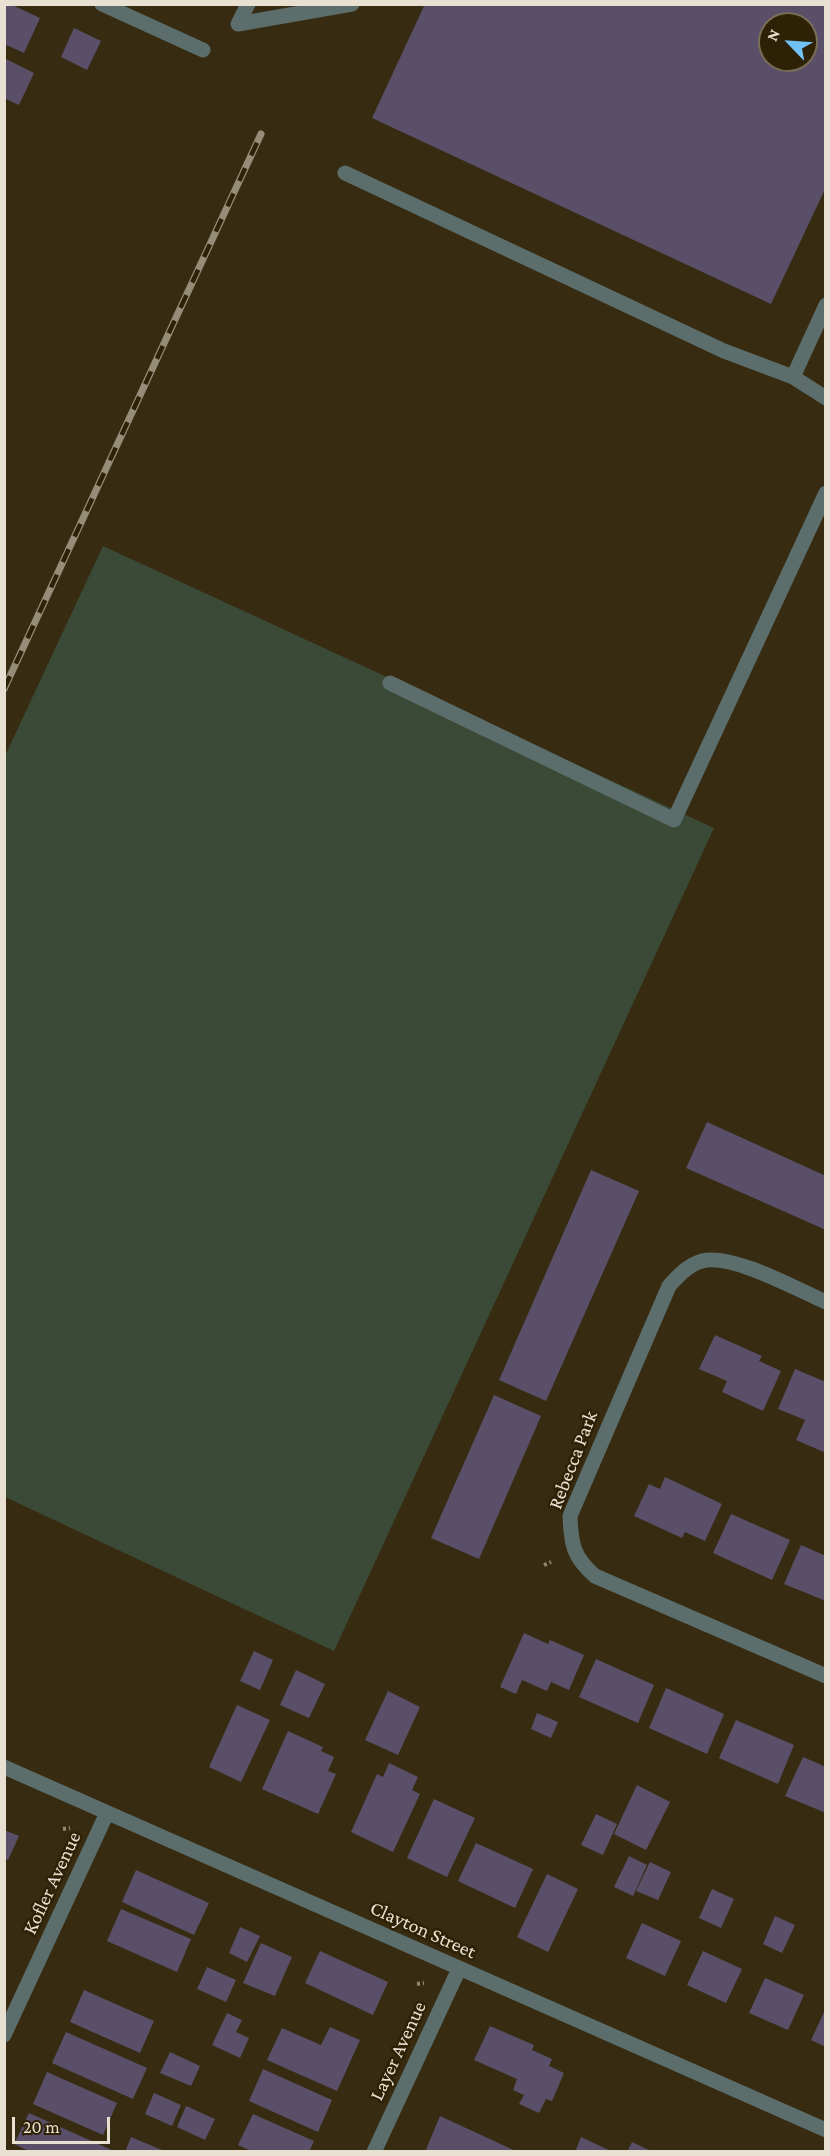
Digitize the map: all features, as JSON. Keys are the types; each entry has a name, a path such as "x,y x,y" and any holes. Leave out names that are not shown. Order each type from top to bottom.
{"street":[{"path":"102,4 203,50"},
{"path":"248,4 238,24 352,4"},
{"path":"345,173 724,351 793,377 825,398"},
{"path":"793,377 825,305"},
{"path":"390,683 674,820 825,493"},
{"name":"Rebecca Park","path":"825,1302 723,1259 702,1261 684,1270 669,1286 570,1516 571,1540 575,1551 584,1566 595,1575 825,1676"},
{"name":"Clayton Street","path":"4,1767 825,2130"},
{"name":"Kofler Avenue","path":"4,2035 107,1813"},
{"name":"Layer Avenue","path":"374,2151 459,1969"}],"path":[{"path":"544,1565 551,1562"},
{"path":"63,1829 70,1828"},
{"path":"417,1984 424,1983"}],"green space":[{"path":"103,546 714,828 334,1651 5,1497 5,756"}],"building":[{"path":"4,4 10,4 40,18 24,53 4,44"},
{"path":"425,4 826,4 826,187 771,304 372,118"},
{"path":"74,28 101,41 87,70 61,57"},
{"path":"4,58 34,73 19,105 4,98"},
{"path":"707,1122 826,1176 826,1230 686,1168"},
{"path":"591,1170 639,1191 546,1401 499,1380"},
{"path":"715,1335 762,1356 759,1361 781,1371 763,1411 722,1392 727,1381 699,1369"},
{"path":"795,1369 826,1382 826,1453 796,1440 805,1420 778,1409"},
{"path":"494,1395 541,1416 479,1559 431,1538"},
{"path":"665,1477 722,1504 705,1541 685,1532 682,1538 634,1516 649,1484 660,1489"},
{"path":"731,1514 790,1540 772,1580 713,1553"},
{"path":"801,1545 826,1556 826,1601 784,1584"},
{"path":"524,1633 548,1644 550,1640 584,1655 569,1690 551,1682 547,1691 522,1680 516,1694 500,1687"},
{"path":"254,1651 273,1660 260,1690 240,1681"},
{"path":"596,1659 654,1685 638,1723 579,1697"},
{"path":"296,1670 325,1684 309,1718 280,1705"},
{"path":"666,1688 724,1714 707,1754 649,1728"},
{"path":"388,1691 420,1707 398,1755 365,1740"},
{"path":"237,1705 270,1720 241,1782 209,1767"},
{"path":"537,1713 558,1722 551,1738 531,1729"},
{"path":"736,1720 794,1745 778,1784 719,1758"},
{"path":"288,1731 323,1747 321,1751 334,1757 328,1771 336,1774 318,1814 262,1789"},
{"path":"803,1757 826,1767 826,1813 785,1796"},
{"path":"389,1763 418,1777 412,1790 420,1794 393,1852 351,1832 377,1774 383,1777"},
{"path":"637,1785 670,1802 646,1850 614,1834"},
{"path":"434,1799 475,1818 447,1877 407,1858"},
{"path":"596,1814 617,1824 603,1855 581,1845"},
{"path":"4,1830 19,1836 8,1860 4,1858"},
{"path":"476,1843 533,1869 515,1908 458,1881"},
{"path":"629,1856 647,1865 633,1896 614,1887"},
{"path":"650,1862 671,1872 658,1900 636,1891"},
{"path":"136,1870 209,1903 194,1935 122,1902"},
{"path":"547,1874 578,1889 548,1952 517,1937"},
{"path":"712,1889 734,1899 721,1928 699,1918"},
{"path":"121,1909 191,1939 177,1972 107,1941"},
{"path":"775,1916 795,1925 782,1953 763,1944"},
{"path":"642,1923 681,1941 665,1976 626,1958"},
{"path":"240,1927 260,1936 247,1962 229,1953"},
{"path":"261,1943 292,1957 275,1996 243,1983"},
{"path":"320,1951 388,1982 373,2015 305,1983"},
{"path":"703,1951 742,1969 726,2003 687,1985"},
{"path":"207,1967 236,1980 226,2002 197,1989"},
{"path":"765,1978 804,1995 788,2030 749,2013"},
{"path":"84,1990 154,2021 140,2053 70,2022"},
{"path":"826,2008 826,2047 811,2040"},
{"path":"227,2013 242,2020 236,2032 249,2038 240,2058 212,2045"},
{"path":"490,2026 534,2045 532,2050 552,2059 549,2066 564,2073 552,2101 546,2099 539,2113 519,2104 524,2095 513,2090 517,2079 474,2060"},
{"path":"330,2027 360,2040 337,2091 267,2060 282,2028 321,2045"},
{"path":"66,2032 147,2068 133,2099 52,2063"},
{"path":"170,2052 200,2066 191,2086 160,2073"},
{"path":"263,2069 332,2100 318,2132 249,2101"},
{"path":"47,2072 117,2103 103,2135 33,2104"},
{"path":"154,2093 181,2105 172,2126 145,2114"},
{"path":"186,2106 215,2119 205,2140 177,2127"},
{"path":"29,2113 116,2152 31,2152 14,2144"},
{"path":"253,2114 314,2141 309,2152 253,2152 238,2145"},
{"path":"440,2116 518,2152 425,2152"},
{"path":"131,2137 162,2150 161,2152 125,2152"},
{"path":"581,2137 613,2152 575,2152"},
{"path":"632,2142 653,2152 627,2152"}],"railway":[{"path":"4,689 261,134"}]}
